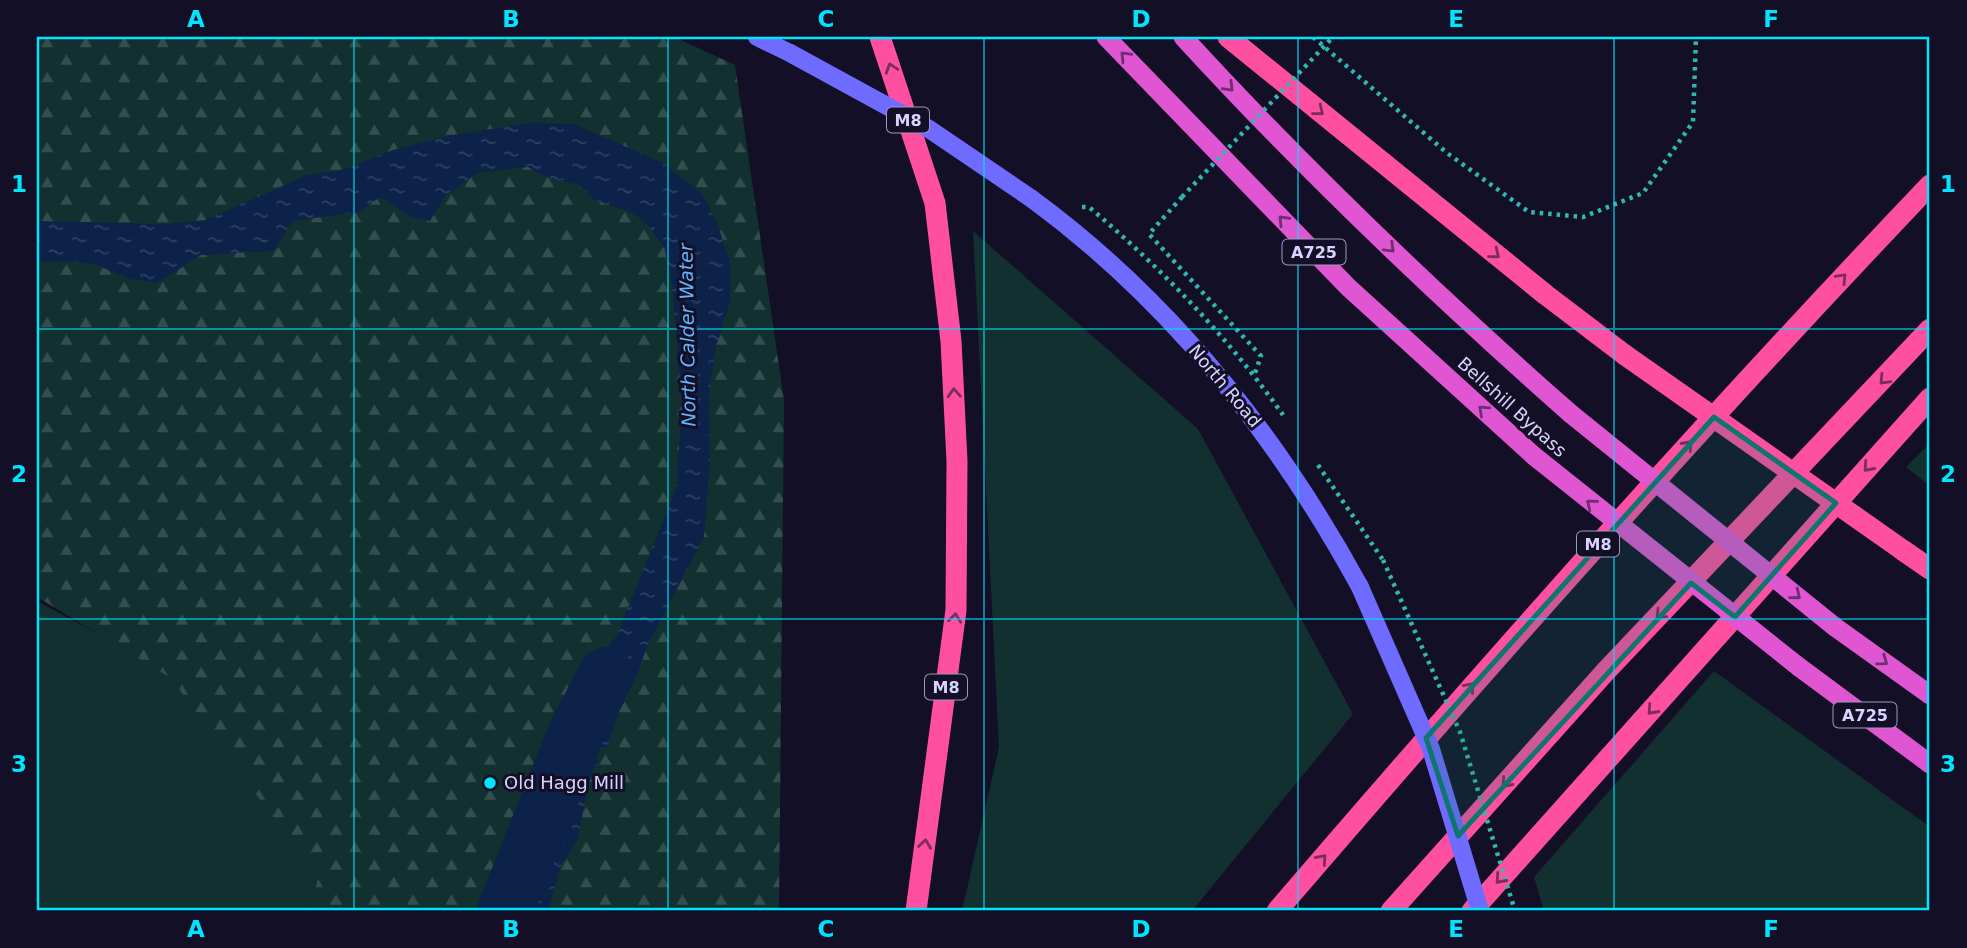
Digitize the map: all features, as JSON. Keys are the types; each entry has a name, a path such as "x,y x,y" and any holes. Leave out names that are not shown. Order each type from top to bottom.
{"highway":[{"name":"M8","path":"880,37 935,203 951,341 957,461 956,610 916,911"},
{"name":"Bellshill Bypass","path":"1106,37 1348,287 1534,456 1799,667 1930,764"},
{"name":"Bellshill Bypass","path":"1183,37 1303,162 1419,276 1571,414 1835,627 1930,695"},
{"path":"1228,37 1546,295 1625,355 1930,569"},
{"name":"M8","path":"1277,911 1513,637 1826,295 1930,186"},
{"path":"1391,911 1606,671 1930,329"},
{"path":"1472,911 1930,398"}],"main road":[{"name":"North Road","path":"757,37 929,129 1032,199 1098,253 1151,302 1230,389 1298,482 1360,587 1431,749 1480,911"}],"path":[{"path":"1313,37 1447,153 1529,212 1583,217 1643,193 1693,122 1696,37"},
{"path":"1255,374 1261,356 1149,234 1333,37"},
{"path":"1383,560 1460,732 1515,911"}],"highlighted area":[{"path":"1714,417 1836,503 1735,617 1691,583 1458,836 1426,738"}],"green space":[{"path":"37,37 674,37 735,65 784,400 779,911 309,911 318,879 171,678 37,597"},
{"path":"973,231 1198,429 1353,714 1192,911 962,911 999,747"},
{"path":"1930,443 1930,486 1906,467"},
{"path":"37,601 178,677 323,864 309,911 37,911"},
{"path":"1714,671 1930,827 1930,911 1544,911 1534,877"}],"water":[{"path":"529,123 574,124 661,162 702,194 717,223 731,264 730,302 716,346 709,394 710,462 704,537 649,642 635,679 623,699 607,748 549,742 575,710 589,672 617,635 676,489 682,406 672,283 664,246 643,220 628,211 596,201 579,185 543,176 528,167 477,173 446,195 430,221 411,217 380,197 359,212 293,221 273,251 201,255 157,283 130,279 97,265 66,261 37,262 37,221 165,224 206,220 307,175 340,171 393,150 447,136"},
{"path":"544,755 599,760 591,775 577,840 561,866 548,911 495,911"}],"waterway":[{"name":"North Calder Water","path":"505,911 576,733 606,675"}],"place":[{"name":"Old Hagg Mill","path":"490,783"}]}
